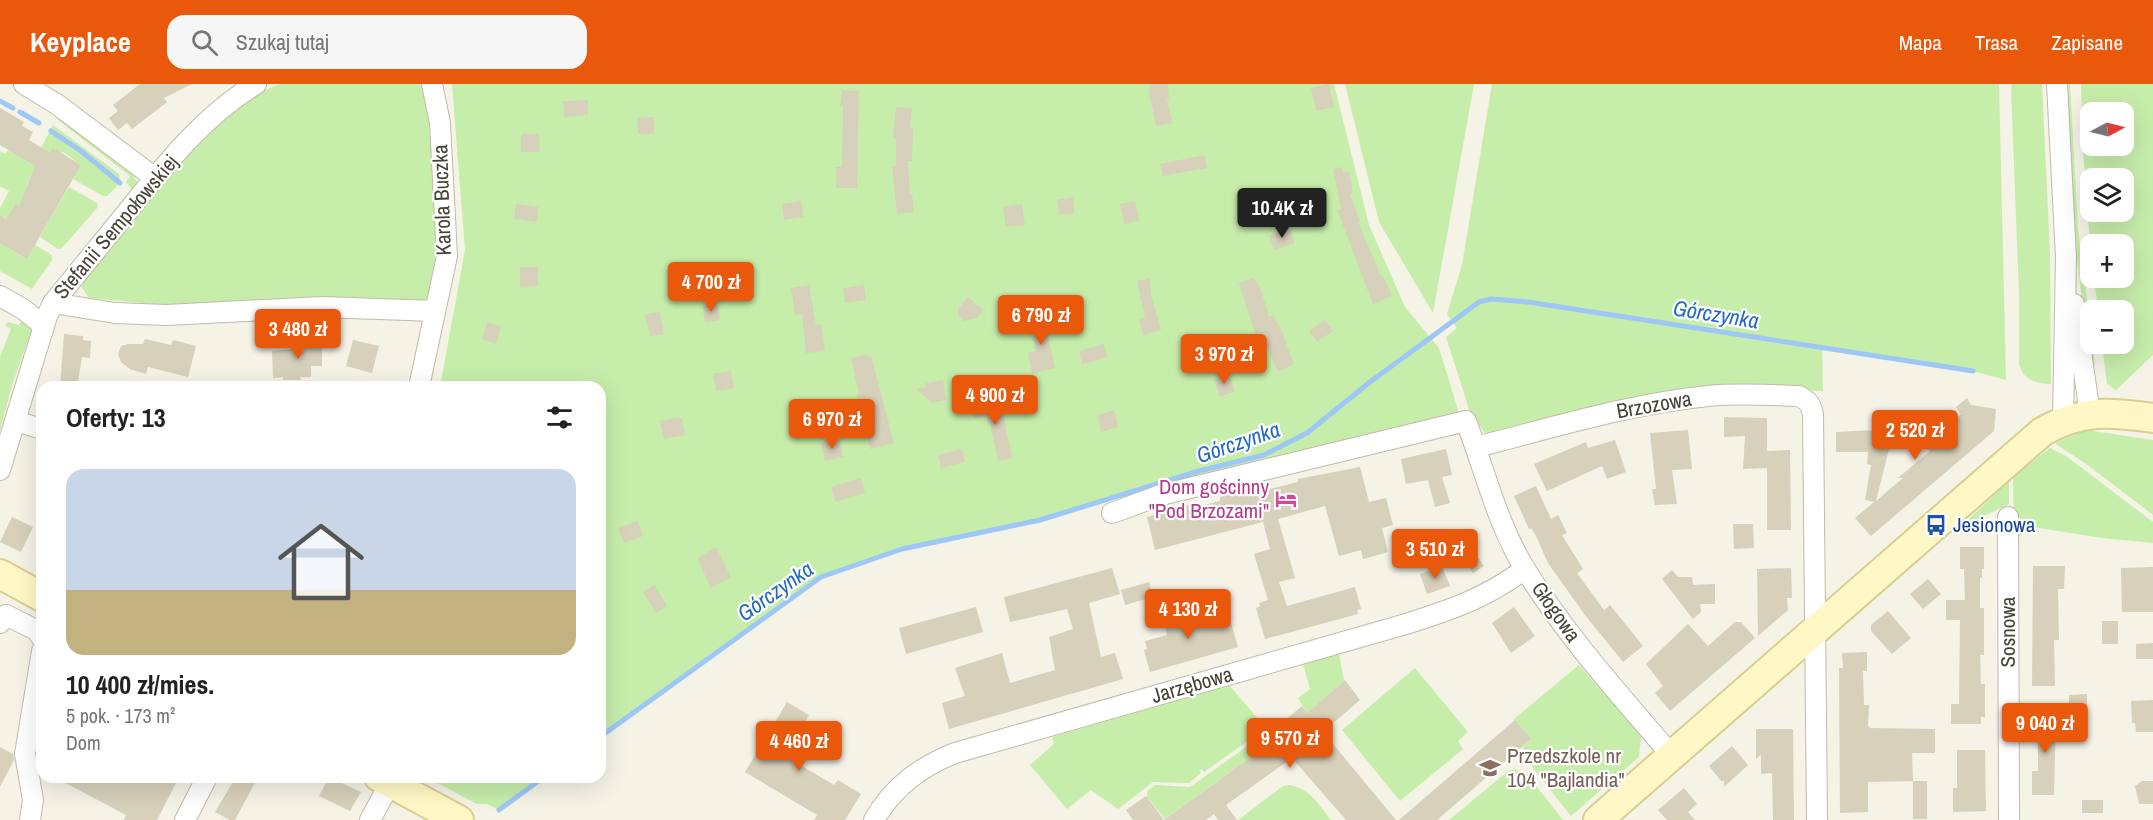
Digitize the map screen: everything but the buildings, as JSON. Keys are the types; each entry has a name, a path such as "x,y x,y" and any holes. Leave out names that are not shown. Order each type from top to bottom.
{"street":[{"path":"24,84 58,105 155,178"},
{"name":"Stefanii Sempołowskiej","path":"0,470 53,303 155,178 211,116 256,84"},
{"name":"Karola Buczka","path":"420,381 447,256 440,123 432,84"},
{"path":"2057,84 2077,417"},
{"path":"2067,256 2077,417"},
{"path":"1,300 44,326"},
{"path":"53,303 115,313 166,315 322,307 435,311"},
{"name":"Brzozowa","path":"1476,447 1613,412 1683,399 1734,394 1799,396 1807,400 1813,414 1817,820"},
{"path":"1598,820 2042,432 2077,417 2114,413 2153,418"},
{"path":"15,421 36,427"},
{"path":"1112,513 1161,495 1466,421 1476,447"},
{"name":"Głogowa","path":"1476,447 1497,514 1525,569 1580,647 1672,756"},
{"name":"Sosnowa","path":"2008,517 2009,820"},
{"name":"Jarzębowa","path":"874,820 889,797 915,773 955,753 1461,607 1500,587 1525,569"},
{"path":"0,574 36,594"},
{"path":"0,623 6,615 36,630"},
{"path":"30,820 33,800 25,754 36,687"},
{"path":"185,820 204,783"},
{"path":"370,820 384,783"},
{"path":"391,783 459,820"}],"green space":[{"path":"281,84 426,84 440,250 423,319 164,305 89,298 82,288 82,278 171,173 240,105 266,89"},
{"path":"452,84 1334,84 1369,225 1405,307 1439,348 1459,413 1163,488 1133,491 1040,520 902,549 821,577 606,733 606,381 441,381 465,250"},
{"path":"1345,84 1474,84 1433,313 1379,222"},
{"path":"1492,84 1999,84 2006,380 1973,371 1822,347 1823,391 1740,388 1487,436 1470,412 1446,337 1457,328 1447,314 1462,265"},
{"path":"2012,84 2042,84 2050,254 2051,384 2031,380 2024,374 2019,364"},
{"path":"2066,84 2070,84 2080,244 2080,284 2075,244"},
{"path":"2081,84 2153,84 2153,355 2116,390 2107,384 2103,354 2134,354 2134,300 2097,300 2095,288 2134,288 2134,234 2089,234 2088,222 2134,222 2134,168 2084,168 2083,156 2134,156 2134,102 2082,102"},
{"path":"61,118 116,157 126,167 137,183 133,191 126,182 130,176 58,120"},
{"path":"53,125 119,174 120,183 107,196 73,179 81,165 63,152 50,154 41,148"},
{"path":"8,150 37,167 28,182 20,206 15,205 7,219 0,215 0,208 9,191 0,186 0,151 5,154"},
{"path":"69,187 97,203 98,207 62,248 58,249 40,237"},
{"path":"0,243 27,259 35,245 52,255 52,260 32,289 0,271"},
{"path":"2081,288 2086,288 2087,300 2082,300"},
{"path":"22,320 33,327 12,385 0,431 0,357 11,329 5,325 8,322 19,325"},
{"path":"2089,354 2094,354 2095,364 2091,371"},
{"path":"2086,430 2153,440 2153,515 2056,444"},
{"path":"2050,448 2066,456 2153,522 2153,543 2033,527 2014,538 2013,477"},
{"path":"2009,481 2009,504 1974,521 1968,520"},
{"path":"1339,654 1344,681 1307,713 1298,698 1310,689 1303,664"},
{"path":"1579,665 1641,736 1639,757 1571,816 1525,758 1528,754 1522,747 1531,739 1514,719"},
{"path":"1415,668 1468,732 1458,741 1463,749 1400,801 1342,730"},
{"path":"1229,685 1266,728 1204,772 1202,769 1199,771 1201,773 1189,783 1153,782 1118,809 1091,790 1067,809 1030,765 1054,744 1052,737"},
{"path":"1273,728 1279,729 1283,734 1165,819 1147,797 1147,791 1155,785 1190,787"},
{"path":"1514,769 1526,773 1563,820 1449,820 1507,772"},
{"path":"437,783 536,783 499,810 487,804 477,804"},
{"path":"1289,785 1308,793 1331,820 1238,820 1283,786"}],"waterway":[{"path":"0,101 13,108"},
{"path":"20,112 39,123"},
{"path":"51,131 81,151 120,183"},
{"name":"Górczynka","path":"606,733 821,577 902,549 1040,520 1199,471 1264,455 1307,433 1370,382 1479,302 1491,299 1528,302 1973,371"},
{"name":"Górczynka","path":"499,810 536,783"}],"place":[{"name":"Dom gościnny \"Pod Brzozami\"","path":"1286,499"},
{"name":"Jesionowa","path":"1936,525"},
{"name":"Przedszkole nr 104 \"Bajlandia\"","path":"1490,768"}]}
